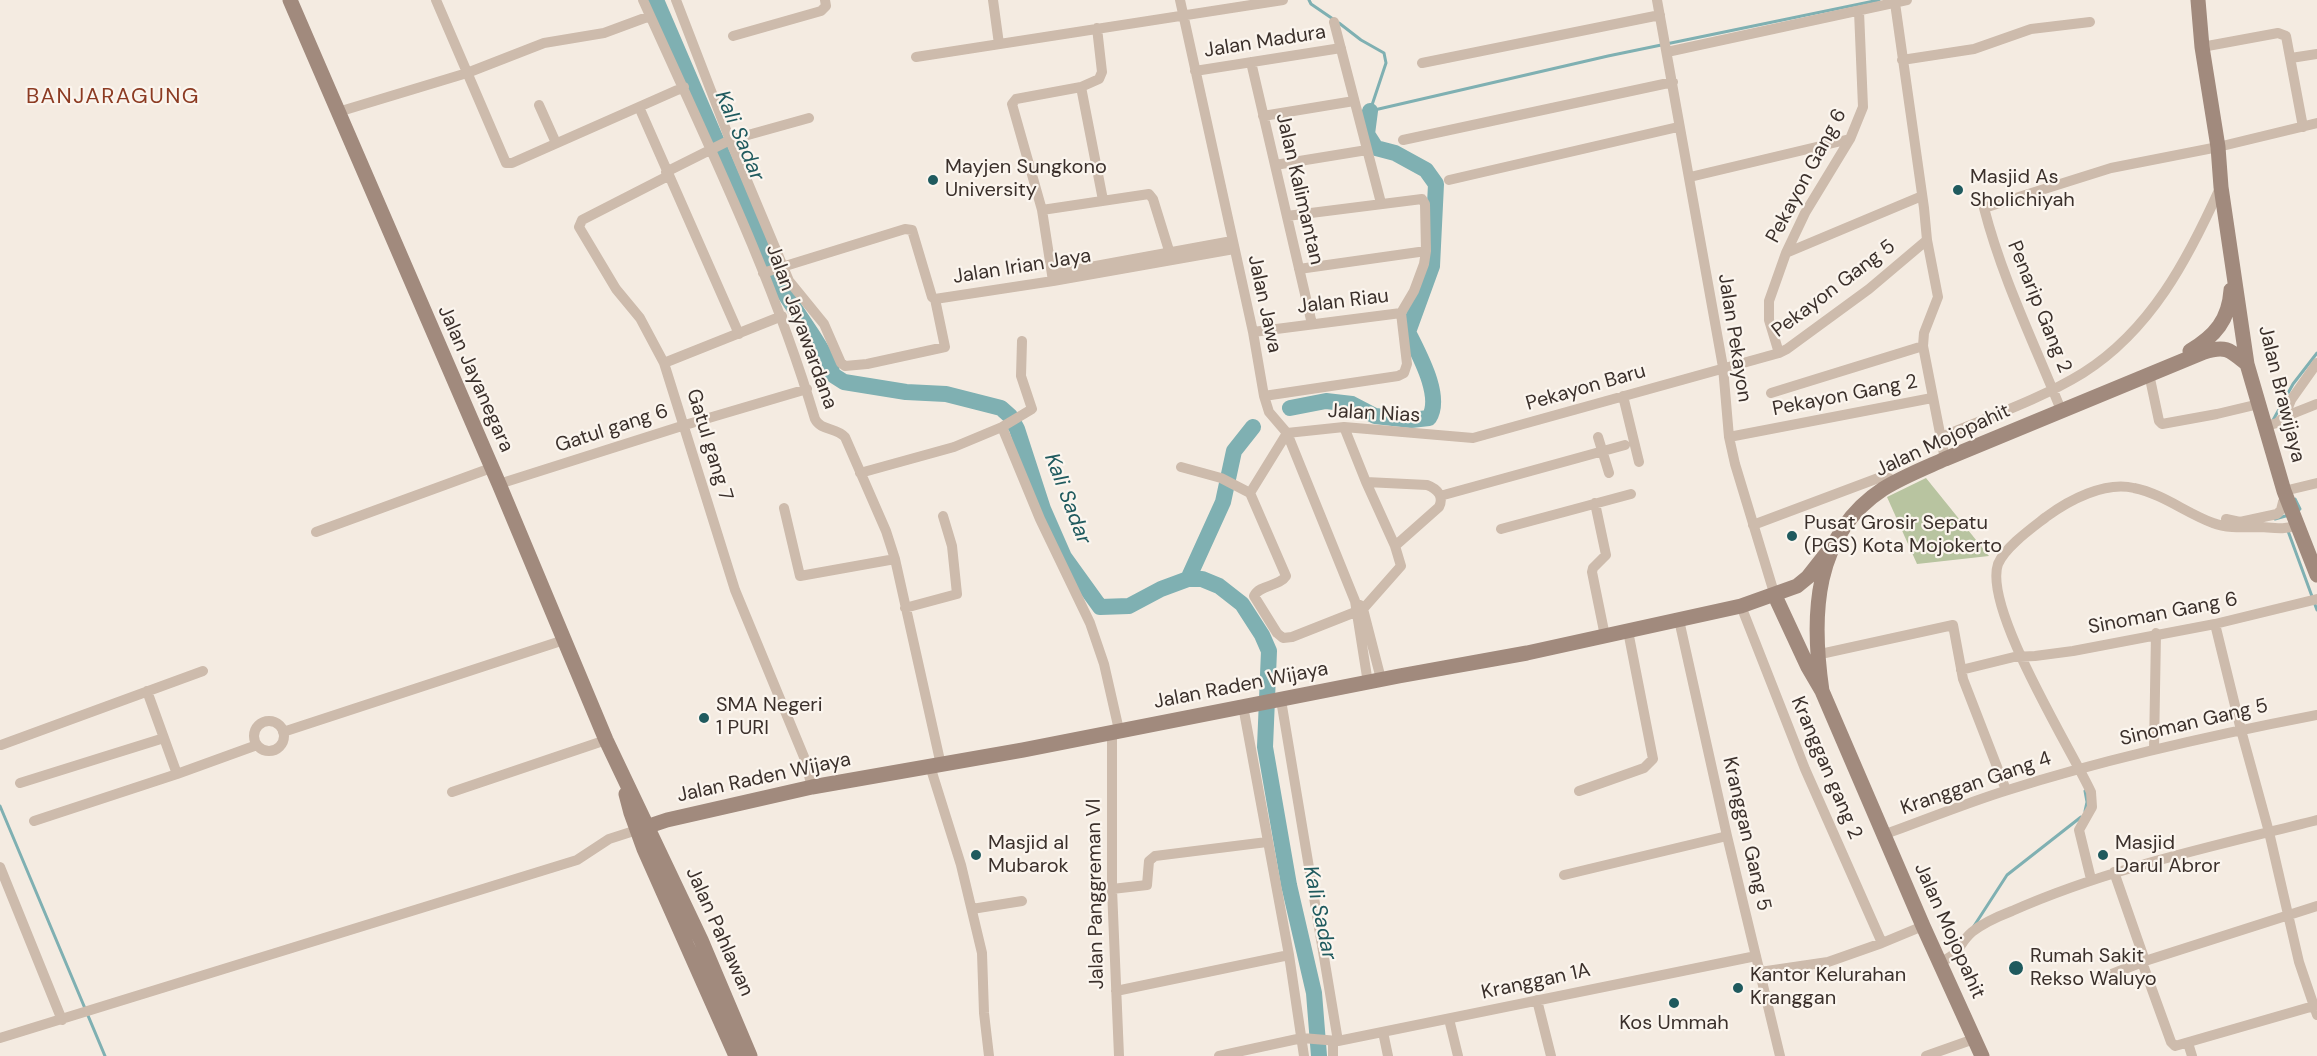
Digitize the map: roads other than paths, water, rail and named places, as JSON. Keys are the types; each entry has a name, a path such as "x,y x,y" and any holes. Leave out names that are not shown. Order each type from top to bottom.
{"main road":[{"name":"Jalan Jayanegara","path":"290,0 499,484 643,828"},
{"path":"2198,0 2202,48 2218,147"},
{"name":"Jalan Brawijaya","path":"2218,147 2221,187 2254,405 2275,423 2292,526 2317,575"},
{"name":"Jalan Mojopahit","path":"2153,375 2203,343 2220,327 2227,316 2233,268"},
{"name":"Jalan Mojopahit","path":"1822,691 1816,654 1819,587 1834,544 1844,526 1884,489 1945,459 2216,348 2226,348 2247,364"},
{"name":"Jalan Raden Wijaya","path":"643,828 812,787 1277,701 1629,632 1741,606 1775,596 1797,586 1808,577 1834,544"},
{"name":"Jalan Mojopahit","path":"1775,596 1808,668 1822,691 1883,835 1982,1056"},
{"name":"Jalan Pahlawan","path":"643,828 736,1056"},
{"name":"Jalan Pahlawan","path":"643,828 701,940 750,1056"}],"street":[{"path":"436,0 506,163 512,163 684,87"},
{"name":"Jalan Jayawardana","path":"643,0 684,87 721,145 773,270 782,316 818,424 842,434 886,531 895,559 935,766 982,953 984,1013 989,1056"},
{"path":"676,0 721,145 773,270 792,287 824,324 841,363 845,366 867,364 945,347 935,299"},
{"path":"733,36 822,11 826,6 825,0"},
{"path":"993,0 999,44"},
{"name":"Jalan Jawa","path":"1180,0 1253,332 1264,396 1269,412 1284,428 1358,608 1374,681"},
{"path":"915,57 1283,0"},
{"name":"Jalan Pekayon","path":"1657,0 1673,82 1678,127 1690,177 1723,367 1729,437 1738,477 1775,596"},
{"path":"1666,46 1907,0"},
{"name":"Pekayon Gang 2","path":"1895,3 1927,240 1938,297 1924,333 1923,346 1945,459"},
{"name":"Pekayon Gang 6","path":"1779,353 1769,320 1768,307 1786,253 1805,213 1850,139 1863,107 1858,11"},
{"path":"1422,63 1660,15"},
{"path":"338,112 467,73 544,43 604,33 650,16"},
{"path":"1334,22 1381,203"},
{"path":"1902,60 1974,49 2031,29 2090,22"},
{"path":"1052,277 1042,210 1012,104 1016,99 1095,82 1101,76 1097,27"},
{"path":"2202,48 2283,34 2288,41 2303,127"},
{"name":"Jalan Madura","path":"1195,71 1341,48"},
{"path":"2291,58 2317,54"},
{"name":"Jalan Kalimantan","path":"1251,62 1312,324"},
{"path":"1403,140 1673,82"},
{"path":"1080,87 1102,200"},
{"path":"1263,116 1354,101"},
{"path":"539,105 556,143"},
{"path":"639,107 739,334"},
{"path":"667,174 721,145 809,118"},
{"path":"2218,147 2317,123"},
{"path":"1449,180 1678,127"},
{"path":"1690,177 1850,139"},
{"name":"Penarip Gang 2","path":"2061,410 2007,282 1984,208 2111,168 2218,147"},
{"path":"1275,165 1367,150"},
{"name":"Gatul gang 7","path":"667,174 582,220 579,226 616,289 640,318 664,363 735,590 804,757 812,787"},
{"path":"1941,437 2052,389 2083,372 2114,350 2147,317 2173,281 2195,243 2221,187"},
{"path":"1042,210 1146,194 1151,196 1171,256"},
{"path":"1786,253 1922,196"},
{"path":"1264,396 1398,376 1404,373 1407,364 1401,313 1418,282 1426,251 1423,200 1381,203 1287,216"},
{"name":"Jalan Irian Jaya","path":"773,270 909,228 914,232 935,299 1233,245"},
{"name":"Pekayon Gang 5","path":"1723,367 1779,353 1869,289 1927,240"},
{"path":"1299,269 1426,251"},
{"name":"Jalan Riau","path":"1253,332 1401,313"},
{"path":"664,363 782,316"},
{"path":"860,473 954,447 1003,427 1032,409 1021,376 1022,341"},
{"path":"1771,393 1923,346"},
{"path":"2275,423 2317,363"},
{"name":"Pekayon Baru","path":"1459,438 1485,435 1723,367"},
{"path":"2153,375 2159,422 2162,424 2254,405"},
{"name":"Gatul gang 6","path":"499,484 684,425 807,389"},
{"path":"1623,396 1639,462"},
{"name":"Pekayon Gang 2","path":"1729,437 1932,398"},
{"path":"2275,423 2317,404"},
{"path":"1181,466 1221,478 1250,493 1286,573 1284,580 1257,590 1254,594 1280,636 1292,637 1358,608 1400,568 1401,560 1344,426"},
{"name":"Jalan Nias","path":"1284,428 1344,426 1459,438"},
{"name":"Jalan Panggreman VI","path":"1003,427 1040,519 1090,623 1104,664 1115,731 1112,889 1119,1056"},
{"path":"1250,493 1284,428"},
{"path":"1599,437 1608,473"},
{"path":"1440,496 1625,445"},
{"path":"315,532 491,468"},
{"path":"1753,525 1857,484 1881,477 1889,478 1894,483"},
{"path":"1366,482 1427,485 1436,489 1440,496 1438,507 1395,546"},
{"path":"2226,519 2240,522 2277,514 2288,494 2317,483"},
{"path":"1857,484 1862,495 1861,508"},
{"path":"2091,879 2079,830 2092,807 2093,796 2080,768 2017,657 1998,599 1996,574 1998,565 2017,541 2054,512 2079,498 2116,486 2148,491 2211,523 2226,527 2292,526"},
{"path":"1501,529 1631,494"},
{"path":"1596,503 1606,555 1593,567 1592,572 1605,636"},
{"path":"784,508 800,576 895,559"},
{"path":"905,608 957,594 952,546 943,516"},
{"name":"Sinoman Gang 6","path":"1960,670 2017,657 2073,651 2156,633 2215,624 2314,599"},
{"name":"Kranggan gang 2","path":"1741,606 1806,769 1882,943"},
{"name":"Kranggan Gang 5","path":"1679,620 1727,836 1780,1056"},
{"path":"2114,873 2171,1042 2175,1046 2316,1009 2287,914 2269,832 2215,624"},
{"path":"1816,654 1953,626 1960,670 2006,790"},
{"path":"1579,791 1644,768 1653,759 1629,632"},
{"path":"2154,749 2156,633"},
{"path":"284,732 564,640"},
{"path":"2,745 203,671"},
{"path":"147,691 177,774"},
{"path":"1277,701 1333,1056"},
{"path":"1244,706 1288,955 1307,1039 1305,1056"},
{"name":"Sinoman Gang 5","path":"2080,768 2154,749 2317,715"},
{"path":"273,722 281,727 284,732 283,741 274,750 264,750 257,745 255,730 262,723 273,722"},
{"path":"20,783 164,738"},
{"path":"452,792 606,740"},
{"path":"34,821 257,745"},
{"name":"Kranggan Gang 4","path":"1883,835 2006,790 2080,768"},
{"path":"1940,962 1957,953 1974,930 2010,912 2091,879 2317,820"},
{"path":"0,1038 577,860 609,839 643,828"},
{"path":"1564,875 1727,836"},
{"path":"1112,889 1147,885 1149,861 1152,857 1267,842"},
{"path":"0,867 66,1018"},
{"path":"972,909 1022,901"},
{"path":"2099,979 2143,962 2317,906"},
{"path":"1760,972 1828,962 1923,926"},
{"path":"1116,992 1288,955"},
{"name":"Kranggan 1A","path":"1332,1041 1756,956"},
{"path":"1538,1000 1551,1056"},
{"path":"1449,1019 1458,1056"},
{"path":"1383,1032 1388,1056"},
{"path":"1219,1056 1307,1039 1332,1041"},
{"path":"1926,1056 1974,1039"},
{"path":"2188,1043 2192,1056"}],"waterway":[{"name":"Kali Sadar","path":"656,0 777,282 829,362 833,375 844,382 906,392 946,394 1001,408 1010,416 1017,429 1043,509 1064,557 1100,607 1129,606 1161,589 1188,579 1202,579 1219,586 1242,604 1262,635 1269,651 1265,747 1289,885 1314,993 1319,1056"},
{"path":"1309,0 1311,4 1333,19"},
{"path":"1370,111 1608,56 1879,0"},
{"path":"1339,23 1361,40 1384,53 1386,63 1370,111"},
{"path":"1290,408 1326,401 1352,404 1375,416 1411,420 1429,418 1433,409 1428,375 1408,332 1432,266 1436,184 1426,170 1395,153 1376,148 1367,134 1370,111"},
{"path":"2272,422 2293,384 2317,353"},
{"path":"1188,579 1223,502 1234,451 1253,427"},
{"path":"2295,499 2300,509 2297,511"},
{"path":"2275,519 2289,515"},
{"path":"2288,531 2317,610"},
{"path":"2085,791 2087,802 2085,811"},
{"path":"0,806 105,1056"},
{"path":"1974,926 2007,875 2081,817"}],"place":[{"name":"Mayjen Sungkono University","path":"933,180"},
{"name":"Masjid As Sholichiyah","path":"1958,190"},
{"name":"Pusat Grosir Sepatu (PGS) Kota Mojokerto","path":"1792,536"},
{"name":"SMA Negeri 1 PURI","path":"704,718"},
{"name":"Masjid al Mubarok","path":"976,855"},
{"name":"Masjid Darul Abror","path":"2103,855"},
{"name":"Rumah Sakit Rekso Waluyo","path":"2016,968"},
{"name":"Kantor Kelurahan Kranggan","path":"1738,988"},
{"name":"Kos Ummah","path":"1674,1003"}],"district":[{"name":"BANJARAGUNG","path":"113,97"}]}
